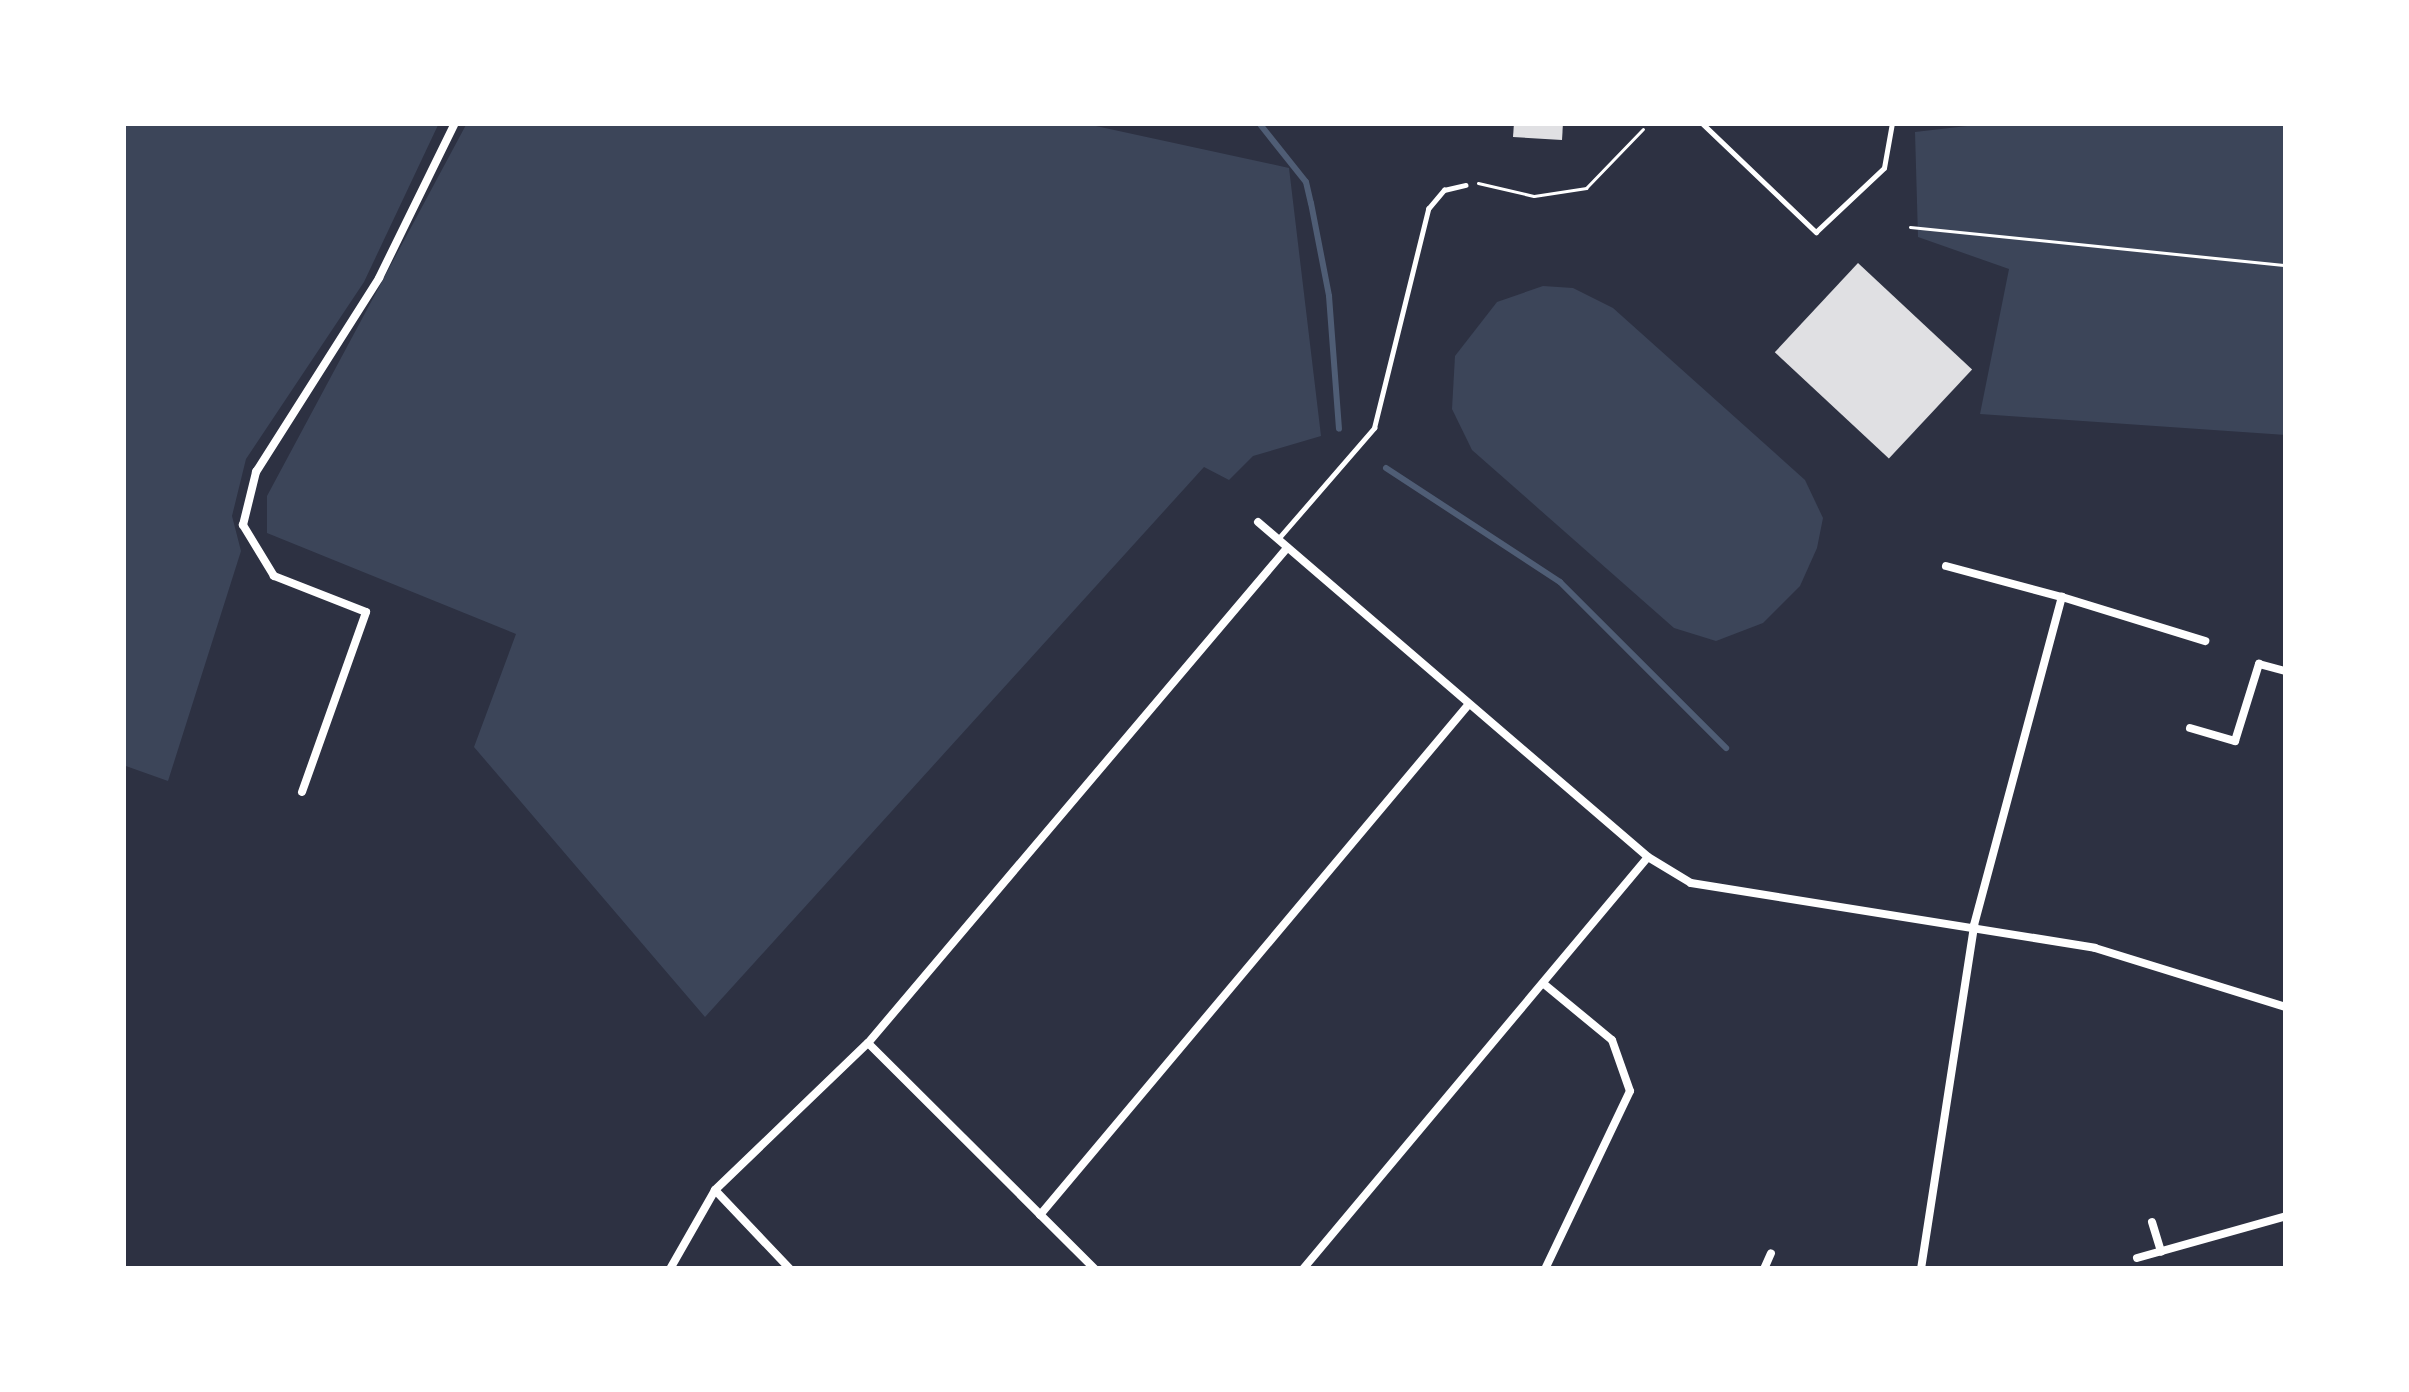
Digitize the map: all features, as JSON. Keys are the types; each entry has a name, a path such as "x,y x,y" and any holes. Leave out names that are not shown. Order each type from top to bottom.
{"street":[{"path":"302,792 366,612 274,576 243,525 256,472 379,278 455,123"},
{"path":"1258,522 1648,856 1712,890 1974,925 2095,948 2286,1007"},
{"path":"670,1269 715,1190 868,1043 1287,548"},
{"path":"1946,566 2205,641"},
{"path":"1921,1269 1974,925 2062,597"},
{"path":"2190,728 2235,741 2259,664 2286,671"},
{"path":"1040,1215 1469,704"},
{"path":"1303,1269 1648,856"},
{"path":"1544,984 1612,1040 1630,1091 1624,1118 1545,1269"},
{"path":"868,1043 1095,1269"},
{"path":"715,1190 790,1269"},
{"path":"2137,1258 2286,1216"},
{"path":"2152,1222 2161,1252"},
{"path":"1764,1269 1772,1253"}],"lane":[{"path":"1702,123 1816,232 1884,168 1892,123"},
{"path":"1278,538 1374,428 1428,209 1444,190 1465,185"}],"path":[{"path":"1465,185 1534,196 1586,188 1643,129"},
{"path":"1910,227 2286,265"}],"shaded area":[{"path":"123,123 439,123 364,282 246,459 232,516 241,551 168,781 123,765"},
{"path":"467,123 1082,123 1289,168 1321,436 1253,456 1229,480 1204,467 705,1017 474,747 516,634 267,533 267,496"},
{"path":"1993,123 2286,123 2286,435 1980,414 2009,269 1918,237 1915,132"},
{"path":"1543,286 1573,288 1613,308 1805,480 1823,518 1817,548 1800,586 1763,623 1716,641 1674,628 1472,450 1452,409 1455,356 1497,302"}],"building":[{"path":"1514,123 1563,123 1562,140 1513,137"},
{"path":"1858,263 1972,369 1889,459 1775,352"}],"waterway":[{"path":"1259,123 1306,182 1329,296 1339,429"},
{"path":"1386,468 1560,582 1726,748"}]}
